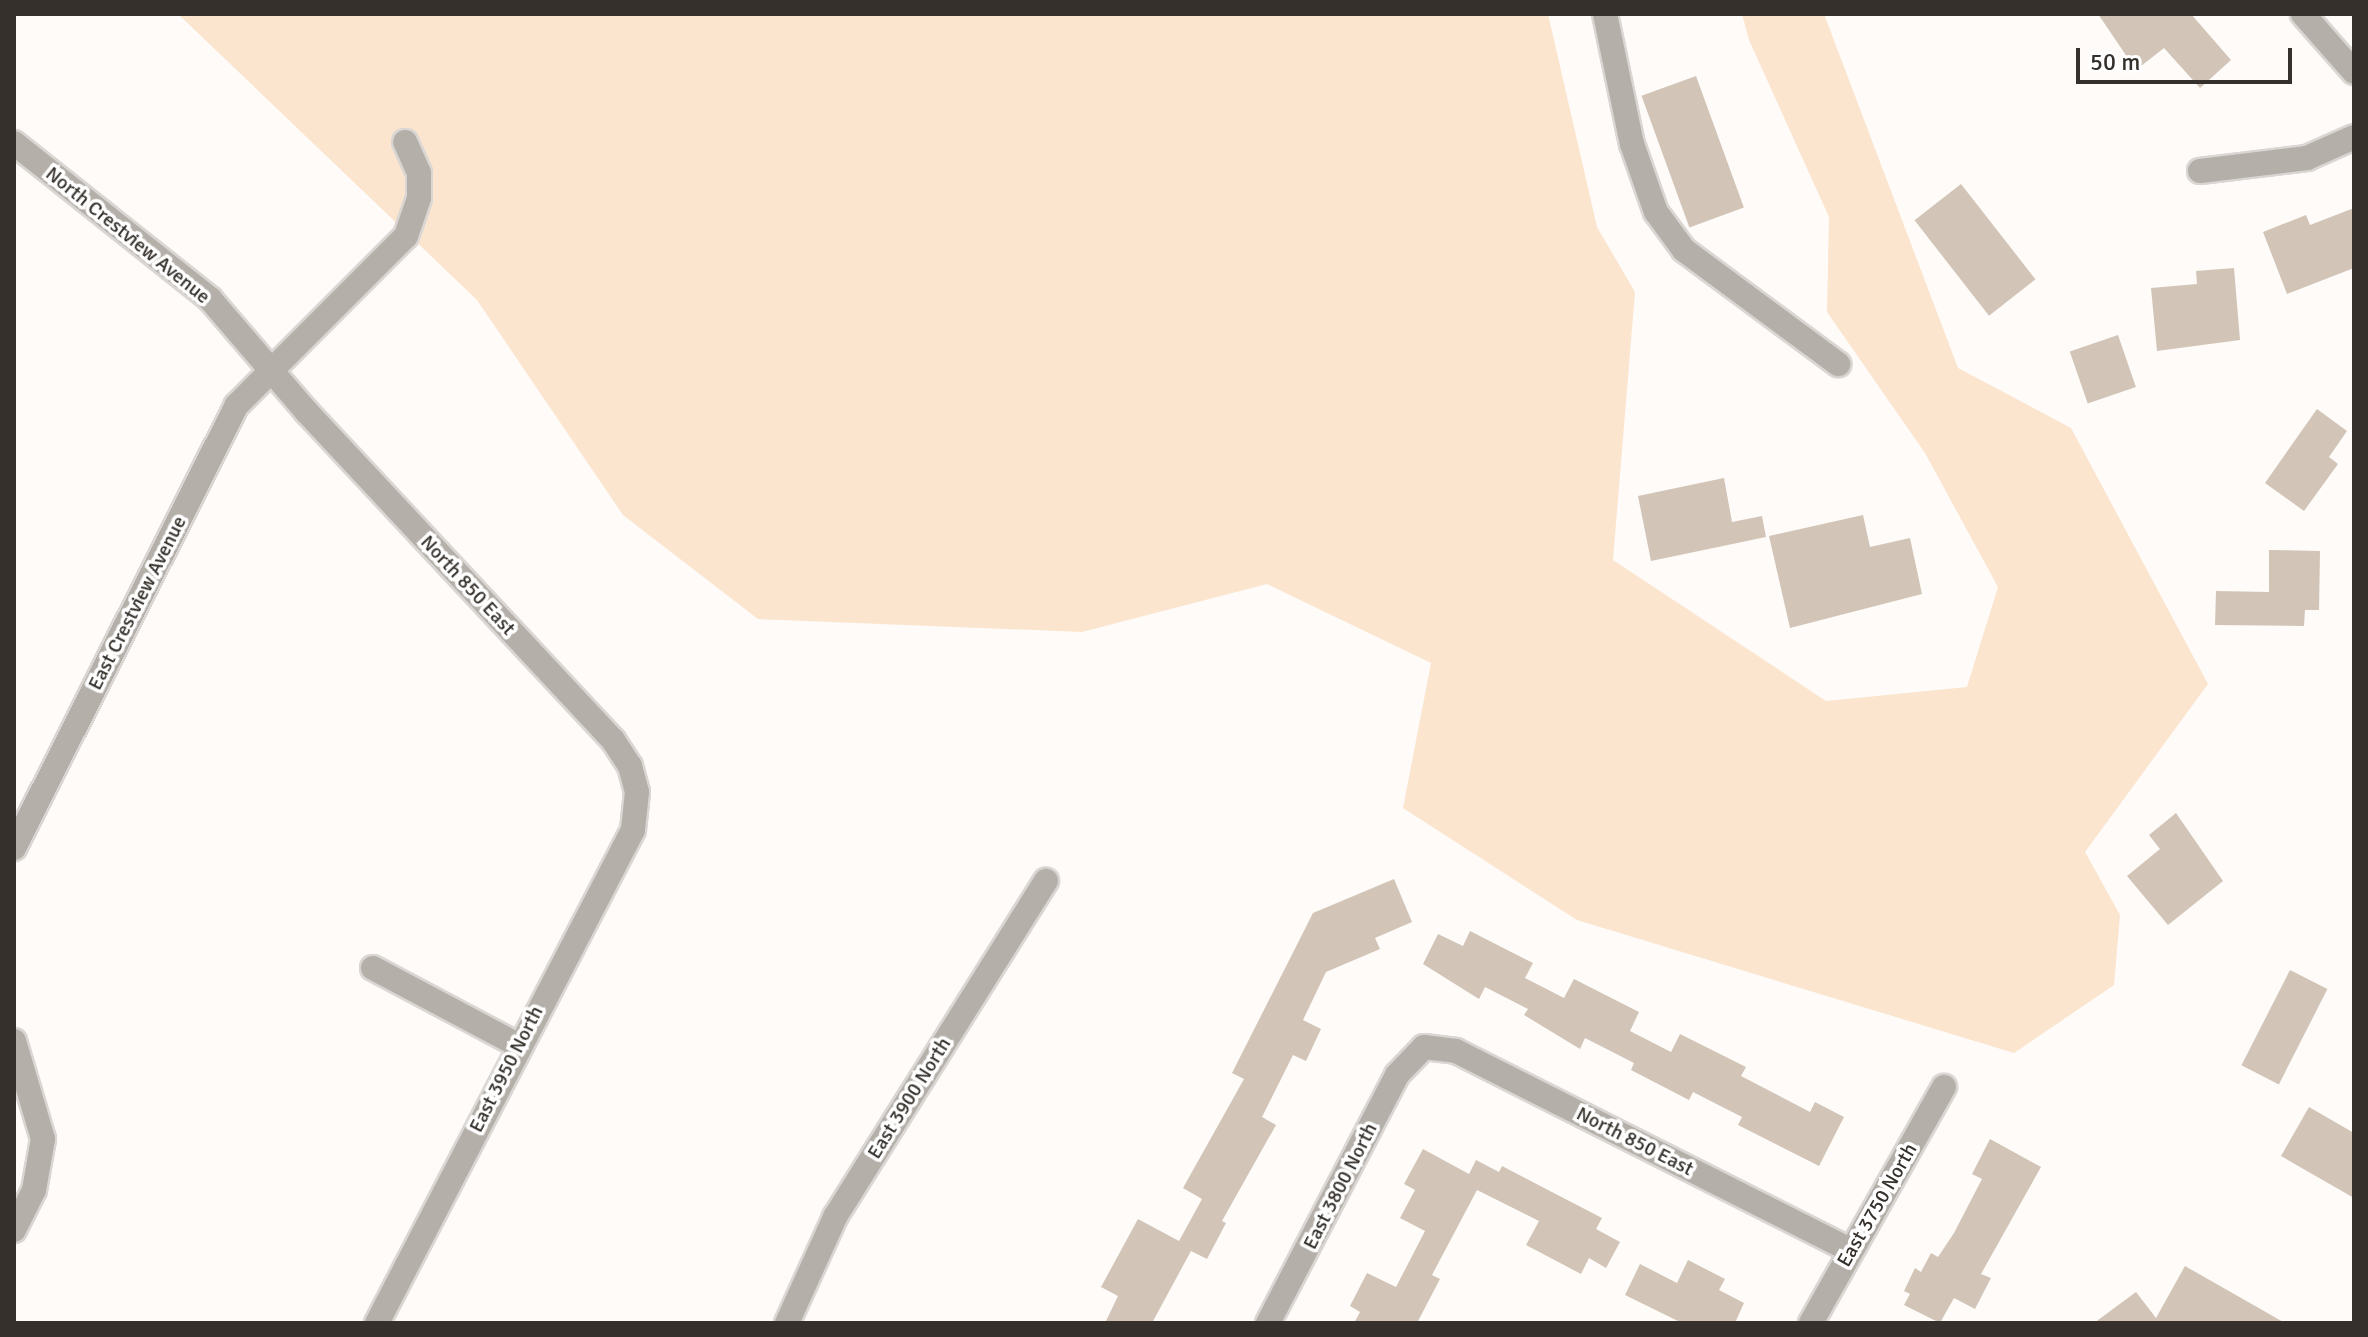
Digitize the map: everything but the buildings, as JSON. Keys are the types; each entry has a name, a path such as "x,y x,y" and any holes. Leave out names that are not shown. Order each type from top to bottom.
{"street":[{"path":"1605,14 1632,144 1656,212 1684,250 1838,364"},
{"path":"2303,14 2354,72"},
{"path":"2200,171 2307,158 2354,137"},
{"name":"East Crestview Avenue","path":"14,848 236,406 271,367 333,314 406,236 419,198 419,173 405,142"},
{"name":"North Crestview Avenue","path":"14,143 210,299 271,367"},
{"name":"North 850 East","path":"271,367 306,411 613,740 630,766 637,816"},
{"name":"East 3950 North","path":"377,1323 637,816"},
{"name":"East 3900 North","path":"787,1323 835,1217 1046,881"},
{"path":"373,968 518,1045"},
{"path":"14,1041 43,1139 34,1190 14,1230"},
{"name":"North 850 East","path":"1418,1054 1424,1047 1456,1051 1850,1250"},
{"name":"East 3800 North","path":"1268,1323 1397,1075 1418,1054"},
{"name":"East 3750 North","path":"1811,1323 1944,1087"}],"shaded area":[{"path":"178,14 1548,14 1597,227 1635,292 1613,560 1826,701 1967,687 1998,587 1925,453 1827,312 1829,217 1749,40 1742,14 1824,14 1958,368 2071,428 2208,684 2085,852 2120,915 2114,985 2014,1053 1577,920 1403,808 1431,663 1267,584 1082,632 758,619 623,515 477,300"}]}
